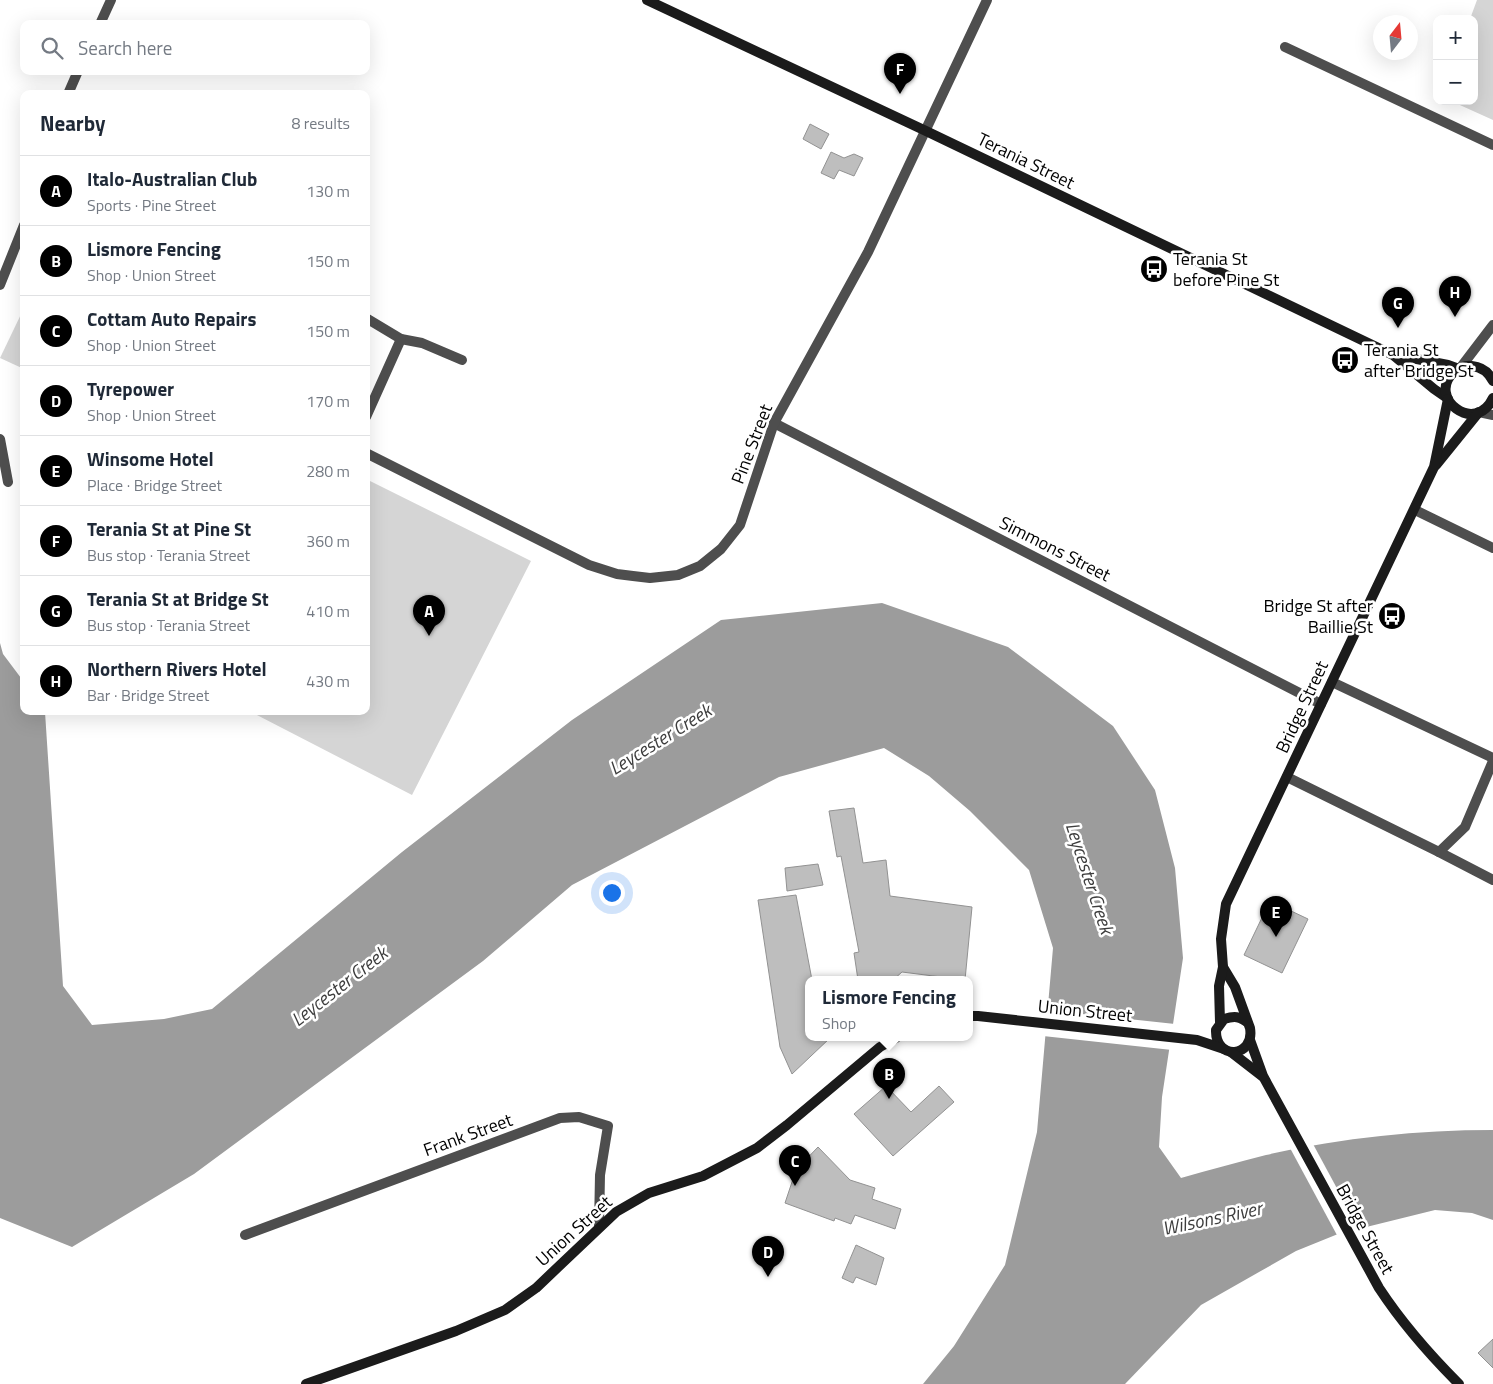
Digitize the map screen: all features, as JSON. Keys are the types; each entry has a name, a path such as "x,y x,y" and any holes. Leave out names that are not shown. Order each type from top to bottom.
{"main road":[{"name":"Terania Street","path":"647,0 926,131 1391,354 1448,398 1451,404 1460,412 1466,414 1478,413"},
{"name":"Terania Street","path":"1391,354 1460,368 1479,367 1493,378"},
{"name":"Bridge Street","path":"1218,1026 1219,986 1223,967 1221,939 1226,904 1434,467 1448,398 1446,386 1451,375 1460,368"},
{"name":"Bridge Street","path":"1434,467 1478,413 1488,406 1493,398"},
{"name":"Bridge Street","path":"1223,967 1234,987 1248,1023"},
{"name":"Union Street","path":"973,1016 1197,1040 1228,1051"},
{"path":"1197,1040 1218,1026 1224,1019 1234,1016 1248,1023 1250,1040 1245,1048 1236,1052 1228,1051 1217,1041 1218,1026"},
{"name":"Bridge Street","path":"1250,1040 1263,1076 1379,1288 1395,1313 1436,1362 1459,1384"},
{"name":"Union Street","path":"306,1384 456,1331 505,1310 536,1288 616,1212 649,1193 702,1176 757,1148 880,1047 891,1041"},
{"name":"Bridge Street","path":"1228,1051 1263,1076"}],"street":[{"path":"102,20 111,0"},
{"name":"Pine Street","path":"370,455 588,565 617,574 650,578 678,575 700,566 726,543 740,525 774,423 868,252 987,0"},
{"path":"1285,47 1493,145"},
{"path":"70,90 76,75"},
{"path":"0,285 20,235"},
{"path":"370,320 401,339 422,343 462,360"},
{"path":"1460,368 1493,325"},
{"path":"370,408 401,339"},
{"path":"1478,413 1493,415"},
{"name":"Simmons Street","path":"774,423 1321,704"},
{"path":"0,439 8,482"},
{"path":"1415,510 1493,548"},
{"path":"1332,682 1493,760 1465,827 1439,852"},
{"path":"1287,776 1493,880"},
{"name":"Frank Street","path":"245,1235 560,1118 579,1117 608,1126 600,1175 599,1228"}],"shaded area":[{"path":"1477,0 1493,0 1493,120 1460,105 1478,105 1478,15 1471,15"},
{"path":"20,316 20,367 0,358"},
{"path":"370,481 531,561 412,795 257,715 370,715"}],"water":[{"path":"882,603 1008,647 1113,726 1155,790 1175,868 1183,958 1162,1097 1159,1147 1181,1178 1266,1155 1322,1144 1407,1133 1493,1130 1493,1220 1472,1213 1435,1210 1338,1234 1296,1251 1201,1305 1125,1384 923,1384 954,1346 1005,1265 1037,1132 1053,948 1029,870 970,811 929,776 884,748 779,777 572,885 483,961 194,1174 72,1247 0,1218 0,643 3,654 20,677 20,715 45,715 63,986 92,1025 164,1019 212,1009 402,852 572,720 721,620"}],"pier":[{"path":"1045,1010 1175,1024 1172,1050 1043,1036"},
{"path":"1313,1144 1360,1231 1338,1237 1290,1148"}],"building":[{"path":"810,124 829,134 821,149 803,139"},
{"path":"831,152 844,158 854,154 863,158 854,176 839,170 834,179 821,173"},
{"path":"854,808 863,863 886,860 890,896 972,907 965,976 934,976 902,972 898,976 857,976 854,953 859,952 841,856 837,857 829,811"},
{"path":"818,864 823,885 787,891 785,868"},
{"path":"796,895 811,976 805,976 805,1041 827,1041 792,1074 780,1047 758,900"},
{"path":"1270,901 1308,919 1282,973 1244,955"},
{"path":"886,1086 911,1112 939,1086 954,1102 893,1156 854,1114"},
{"path":"818,1147 850,1180 875,1188 872,1199 901,1209 895,1229 855,1215 851,1224 835,1218 834,1221 785,1203 796,1170"},
{"path":"856,1245 884,1258 876,1285 856,1277 853,1283 842,1278"},
{"path":"1493,1339 1493,1368 1478,1353"}],"place":[{"name":"Terania St at Pine St","path":"900,94"},
{"name":"Terania St before Pine St","path":"1154,269"},
{"name":"Northern Rivers Hotel","path":"1455,317"},
{"name":"Terania St at Bridge St","path":"1398,328"},
{"name":"Terania St after Bridge St","path":"1345,360"},
{"name":"Bridge St after Baillie St","path":"1392,616"},
{"name":"Italo-Australian Club","path":"429,636"},
{"name":"Winsome Hotel","path":"1276,937"},
{"name":"Lismore Fencing","path":"889,1099"},
{"name":"Cottam Auto Repairs","path":"795,1186"},
{"name":"Tyrepower","path":"768,1277"}],"water label":[{"name":"Leycester Creek","path":"660,739"},
{"name":"Leycester Creek","path":"1090,878"},
{"name":"Leycester Creek","path":"339,986"},
{"name":"Wilsons River","path":"1212,1218"}]}
